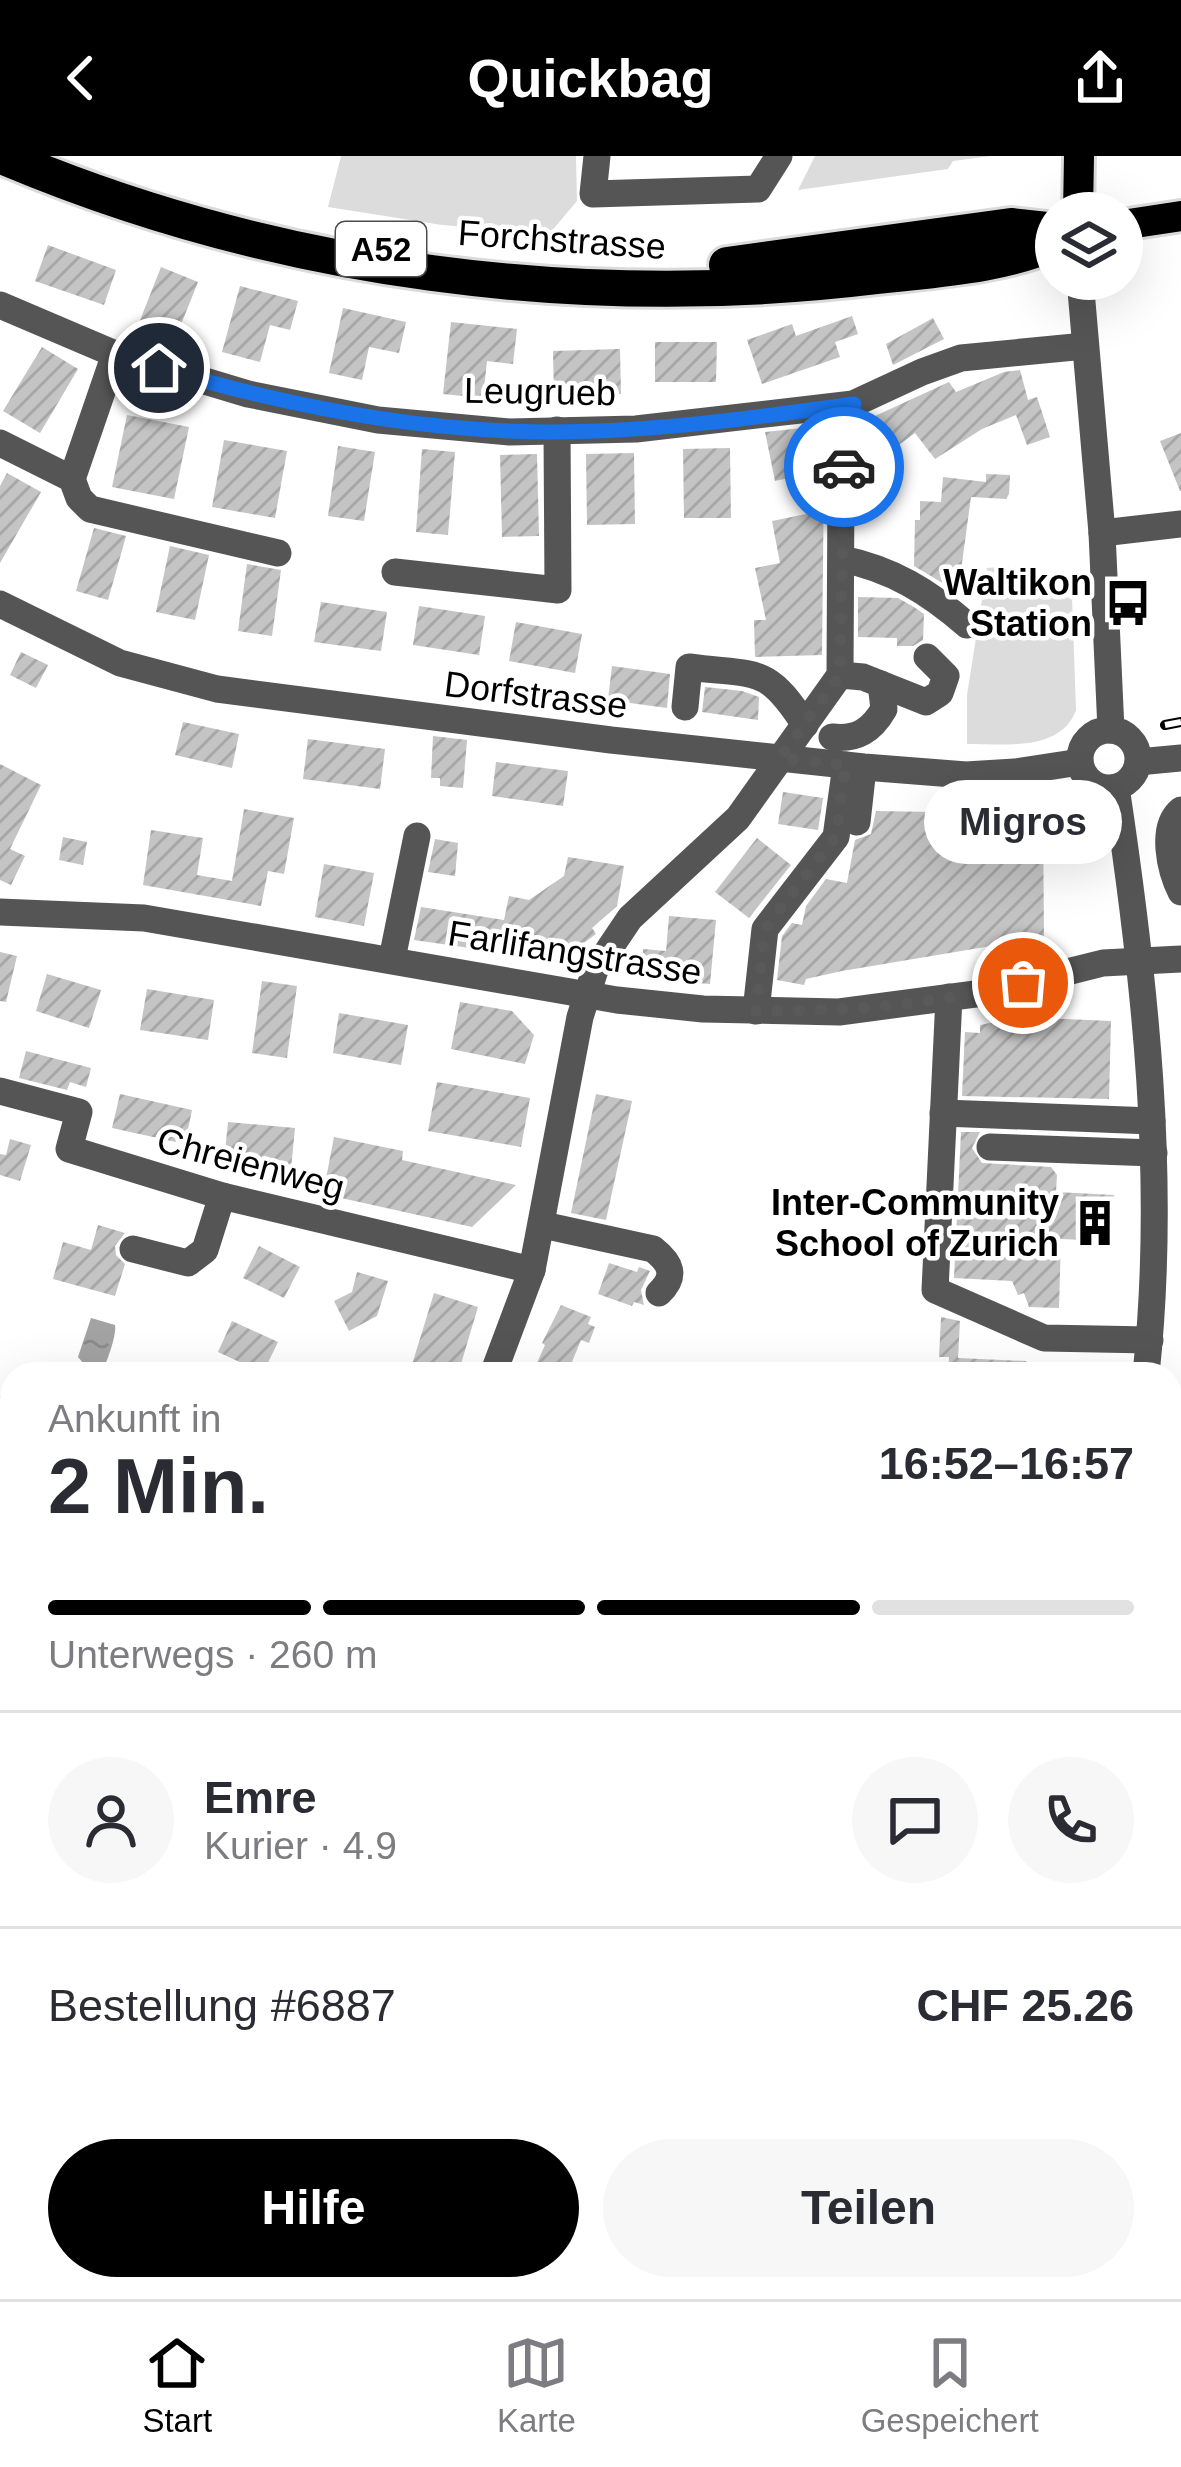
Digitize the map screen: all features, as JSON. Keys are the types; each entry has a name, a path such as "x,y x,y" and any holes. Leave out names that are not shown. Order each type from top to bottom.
{"highway":[{"name":"Forchstrasse","path":"2,156 93,192 223,232 348,260 472,278 663,290 760,287 969,265 1035,251"},
{"name":"Forchstrasse","path":"41,156 185,206 282,231 385,250 503,263 687,268 852,251 1011,226 1035,229"}],"main road":[{"path":"1078,192 1079,156"},
{"path":"1143,222 1181,216"}],"street":[{"path":"597,156 592,194 758,189 779,156"},
{"path":"1081,300 1102,533 1111,730"},
{"name":"Leugrueb","path":"0,305 115,354 248,394 379,420 510,431 636,429 854,404 961,358 1085,346"},
{"path":"115,354 72,479 79,498 91,509 278,553"},
{"path":"498,1362 532,1270 595,970 630,918 738,818 840,675 841,483 854,404"},
{"path":"395,572 558,590 557,430"},
{"path":"0,443 72,479"},
{"path":"1102,533 1181,524"},
{"path":"842,559 872,565 927,590 967,625"},
{"name":"Dorfstrasse","path":"0,604 120,662 217,689 855,766 965,775 1080,762"},
{"path":"840,675 881,684 921,702 932,700 946,676 927,656"},
{"path":"685,707 689,667 767,677 781,688 806,725"},
{"path":"832,736 856,736 874,724 884,709 881,684"},
{"path":"1111,730 1128,737 1138,762 1131,778 1116,788 1106,788 1088,780 1080,762 1085,742 1111,730"},
{"path":"1138,762 1181,758"},
{"path":"756,1011 765,929 836,836 849,811 855,766"},
{"path":"1116,788 1154,1153 1147,1362"},
{"path":"1181,810 1172,818 1169,830 1181,892"},
{"path":"392,959 417,836"},
{"name":"Farlifangstrasse","path":"0,912 144,918 703,1010 839,1012 949,997 1137,959 1181,959"},
{"path":"949,997 935,1290 1044,1337 1150,1340"},
{"name":"Chreienweg","path":"0,1091 79,1112 69,1149 222,1196 532,1270"},
{"path":"944,1113 1151,1121"},
{"path":"990,1147 1154,1153"},
{"path":"133,1249 188,1263 205,1250 222,1196"},
{"path":"543,1225 653,1249 666,1259 672,1273 659,1293"}],"green space":[{"path":"341,156 576,156 577,201 550,233 442,225 328,207"},
{"path":"815,156 991,156 953,161 948,169 798,190"},
{"path":"1014,566 1033,571 1062,598 1072,597 1076,710 1069,724 1045,739 967,744 967,695 987,568"}],"water":[{"path":"91,1318 115,1325 106,1362 82,1362 78,1357"}],"building":[{"path":"48,245 116,270 104,305 35,281"},
{"path":"161,267 198,282 176,337 139,323"},
{"path":"240,286 298,301 290,330 270,325 260,362 222,352"},
{"path":"343,308 406,322 399,353 369,347 362,380 329,373"},
{"path":"852,316 858,334 835,342 840,357 762,384 747,340 792,324 796,336"},
{"path":"933,318 944,339 893,365 886,344"},
{"path":"451,322 517,329 513,364 487,361 483,398 443,394"},
{"path":"655,342 717,342 716,382 655,382"},
{"path":"42,347 78,369 40,433 3,411"},
{"path":"620,349 621,394 554,396 553,351"},
{"path":"1020,370 1028,400 1037,397 1050,437 1027,445 1016,415 982,429 935,459 915,433 896,447 875,416 949,382 956,392"},
{"path":"127,415 189,427 174,499 112,487"},
{"path":"821,426 825,450 819,451 824,474 822,655 755,657 754,620 766,620 755,568 780,563 772,521 806,514 798,476 775,481 765,432"},
{"path":"1181,433 1181,491 1180,491 1160,441"},
{"path":"224,440 287,451 275,518 212,507"},
{"path":"338,446 375,452 364,521 328,516"},
{"path":"730,448 731,518 684,518 683,449"},
{"path":"422,449 455,452 448,535 416,532"},
{"path":"634,453 635,524 587,525 586,454"},
{"path":"537,454 539,536 502,537 500,455"},
{"path":"7,473 41,492 0,563 0,486"},
{"path":"986,474 1010,475 1009,494 1006,499 971,497 960,578 951,577 950,586 946,585 914,566 920,501 941,502 943,477 986,482"},
{"path":"94,528 126,536 108,600 76,591"},
{"path":"170,546 209,555 195,620 156,612"},
{"path":"247,564 281,570 272,636 238,631"},
{"path":"858,597 898,598 914,607 924,614 923,640 897,646 897,638 858,637"},
{"path":"321,602 387,612 381,651 314,642"},
{"path":"419,606 485,616 479,655 413,645"},
{"path":"516,622 582,634 575,673 509,661"},
{"path":"21,652 48,665 36,688 10,675"},
{"path":"612,666 670,674 667,708 608,700"},
{"path":"705,687 759,697 758,720 702,712"},
{"path":"183,722 239,734 232,768 175,755"},
{"path":"433,736 467,740 463,788 440,786 440,778 431,778"},
{"path":"308,739 385,749 380,789 303,779"},
{"path":"496,762 568,771 563,806 492,796"},
{"path":"0,764 41,785 10,849 25,856 11,885 0,880"},
{"path":"783,792 823,798 818,830 778,824"},
{"path":"244,809 294,818 284,874 268,871 261,906 143,885 151,830 203,838 197,875 232,881"},
{"path":"876,811 1043,814 1044,937 842,971 806,979 804,985 777,980 782,936 792,923 802,925 806,906 826,879 847,883 855,840 871,834"},
{"path":"63,837 87,842 83,865 59,860"},
{"path":"757,838 791,865 749,918 715,892"},
{"path":"435,839 458,843 455,876 428,872"},
{"path":"568,857 624,866 617,906 592,928 596,934 573,951 568,946 547,959 414,940 421,907 504,920 509,896 529,900 564,876"},
{"path":"324,864 374,873 364,926 315,917"},
{"path":"669,916 716,920 710,984 641,978 643,949 666,951"},
{"path":"0,952 17,956 6,1002 0,1001"},
{"path":"47,974 101,990 89,1028 36,1011"},
{"path":"262,981 297,986 287,1058 252,1053"},
{"path":"147,989 214,1000 208,1040 140,1030"},
{"path":"460,1002 512,1011 534,1035 525,1064 451,1049"},
{"path":"339,1013 408,1025 401,1065 333,1053"},
{"path":"1020,1017 1111,1021 1109,1099 962,1096 965,1032 980,1033 980,1025 1020,1022"},
{"path":"26,1051 91,1068 86,1087 70,1082 67,1090 19,1078"},
{"path":"437,1082 530,1098 521,1147 428,1131"},
{"path":"120,1094 192,1110 185,1144 112,1128"},
{"path":"596,1094 632,1101 606,1220 571,1213"},
{"path":"228,1122 295,1128 291,1169 224,1162"},
{"path":"961,1132 980,1132 972,1148 982,1163 1051,1167 1057,1175 1056,1192 1114,1195 1112,1241 1088,1245 1085,1240 1061,1239 1059,1308 1029,1307 1012,1281 954,1278"},
{"path":"334,1137 403,1151 402,1160 516,1185 472,1227 323,1194"},
{"path":"10,1139 31,1145 20,1181 0,1175 0,1154 6,1155"},
{"path":"98,1225 125,1233 115,1246 125,1264 115,1296 53,1279 63,1242 91,1250"},
{"path":"259,1246 300,1267 284,1298 243,1278"},
{"path":"609,1263 650,1271 641,1290 644,1305 634,1302 632,1306 598,1294"},
{"path":"357,1272 388,1281 377,1316 349,1331 334,1301 352,1292"},
{"path":"434,1293 478,1307 462,1362 413,1362"},
{"path":"561,1305 591,1317 588,1324 595,1327 589,1343 581,1340 572,1362 537,1362"},
{"path":"941,1317 960,1321 958,1358 1026,1362 949,1362 949,1357 939,1357"},
{"path":"232,1321 278,1342 268,1362 239,1362 218,1352"}],"railway":[{"path":"1165,725 1181,722"}],"way so far":[{"path":"844,467 840,675 780,758 846,765 836,836 765,929 756,1011 839,1012 983,993 1023,983"}],"place":[{"name":"Waltikon Station","path":"1128,603"},
{"name":"Migros","path":"1023,983"},
{"name":"Inter-Community School of Zurich","path":"1095,1223"}],"route":[{"path":"159,368 248,394 379,420 510,431 636,429 854,404 844,467"}]}
